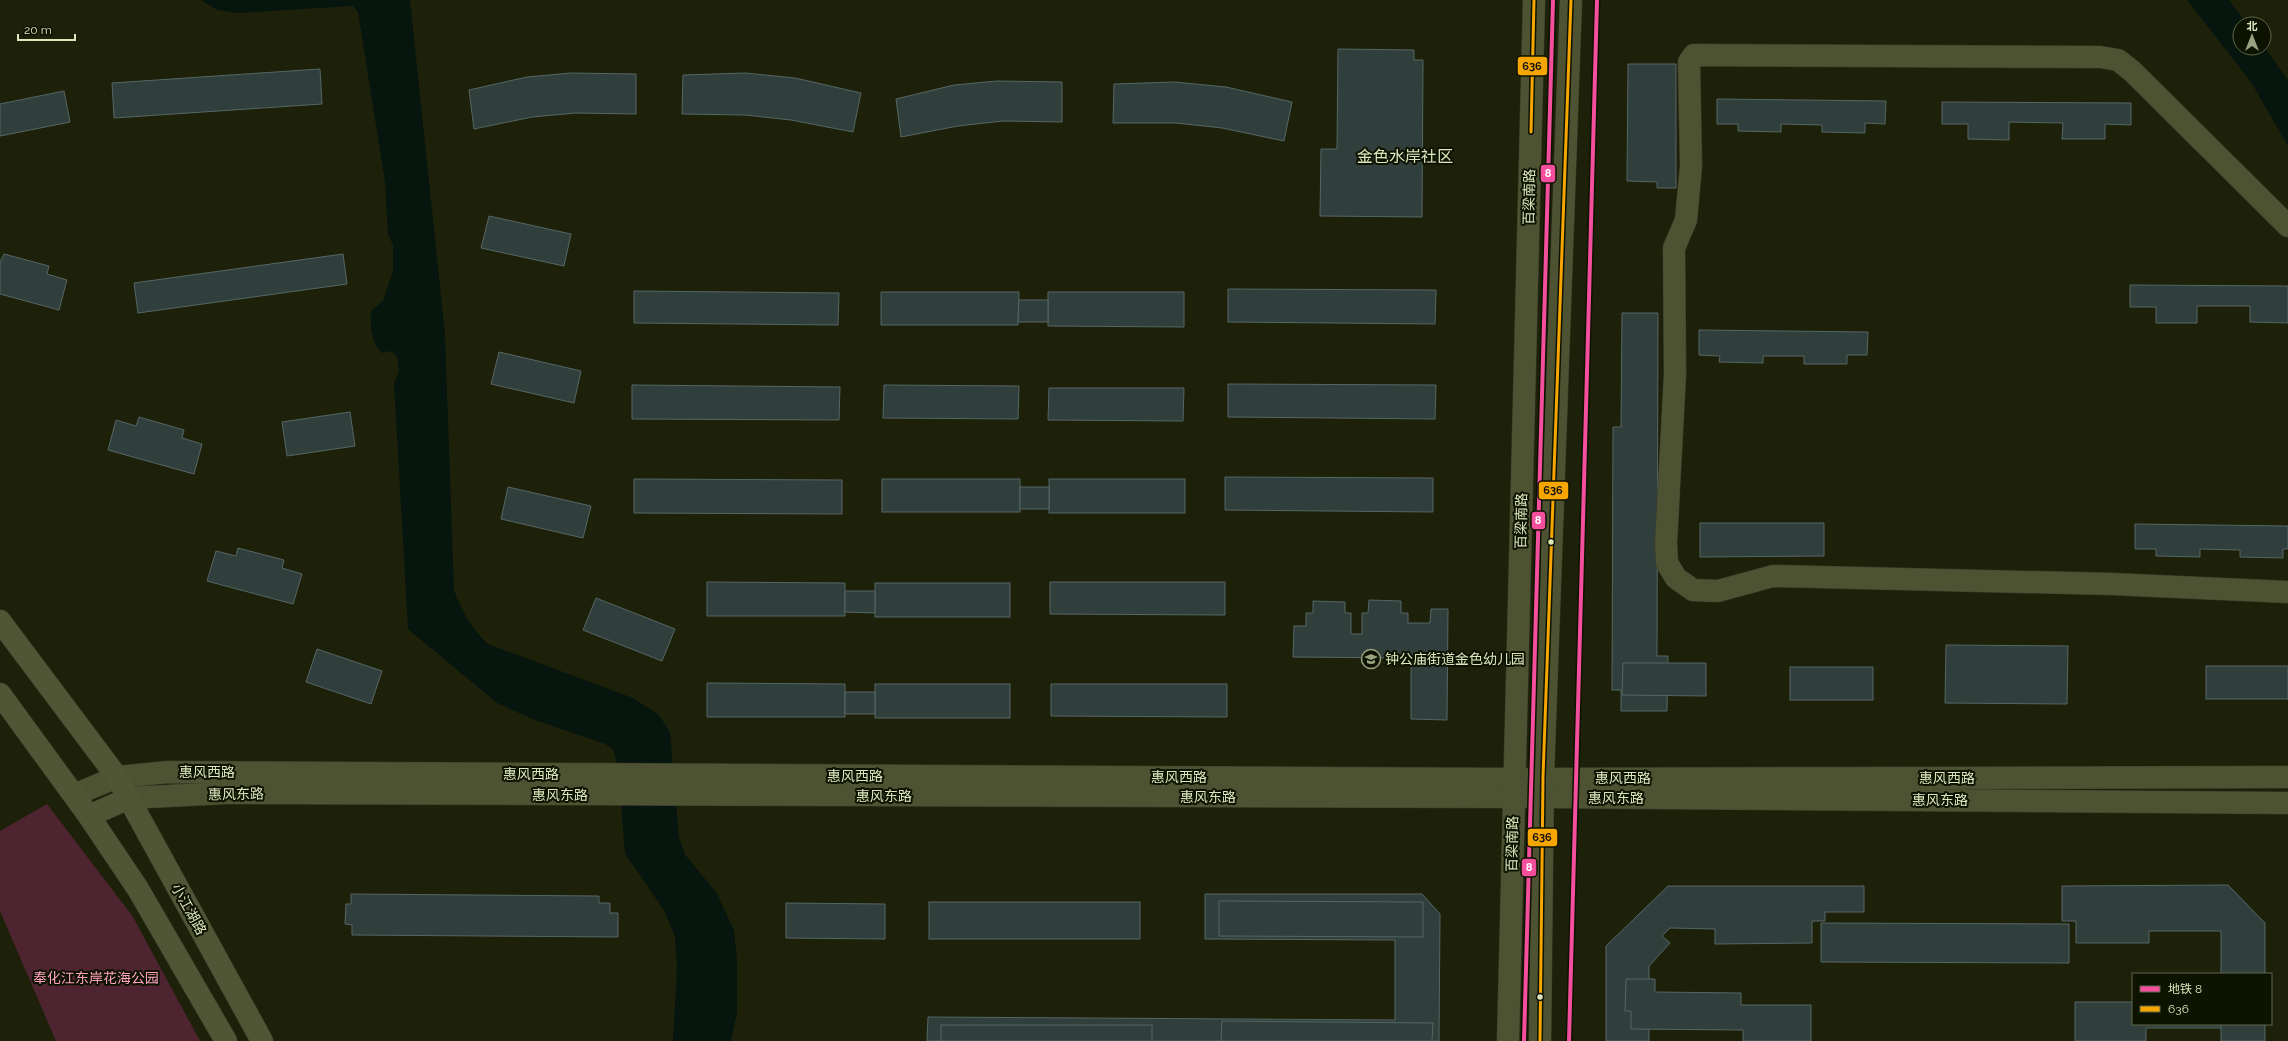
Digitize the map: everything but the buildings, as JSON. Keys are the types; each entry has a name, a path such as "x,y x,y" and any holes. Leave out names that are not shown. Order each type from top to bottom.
{"main road":[{"name":"小江湖路","path":"0,621 117,777 262,1041"},
{"path":"0,694 89,816 138,889 226,1041"},
{"path":"89,816 129,798"}],"street":[{"name":"百梁南路","path":"1508,1041 1534,0"},
{"name":"百梁南路","path":"1540,1041 1542,787 1571,0"},
{"path":"2288,226 2132,71 2118,60 2100,57 1694,55 1689,62 1691,166 1686,220 1674,248 1675,374 1666,543 1667,563 1676,578 1693,590 1718,591 1773,576 2112,584 2288,592"},
{"name":"惠风西路","path":"74,795 117,777 184,772 1514,788"},
{"name":"惠风西路","path":"1542,787 2288,777"},
{"name":"惠风东路","path":"129,798 226,794 1542,787 2288,803"}],"green space":[{"name":"奉化江东岸花海公园","path":"47,804 133,917 200,1041 56,1041 0,911 0,831"}],"shaded area":[{"path":"201,0 410,0 445,334 454,590 468,619 488,644 633,698 659,715 670,732 679,838 686,856 716,892 734,930 737,959 737,1012 731,1041 673,1041 677,967 675,937 664,910 625,854 618,767 613,749 605,744 535,720 497,703 408,629 394,383 399,371 397,357 391,351 381,353 375,343 371,322 371,311 383,301 393,271 393,245 388,234 385,182 358,12 353,6 238,13 217,10"},
{"path":"2187,0 2229,0 2241,16 2232,16 2232,56 2271,56 2288,80 2288,146 2251,82"}],"metro line":[{"name":"8","path":"1524,1041 1553,0"},
{"name":"8","path":"1569,1041 1597,0"}],"transit line":[{"name":"636","path":"1531,132 1534,0"},
{"name":"636","path":"1540,1041 1543,777 1571,0"}],"place":[{"name":"钟公庙街道金色幼儿园","path":"1371,659"}],"district":[{"name":"金色水岸社区","path":"1405,156"}]}
